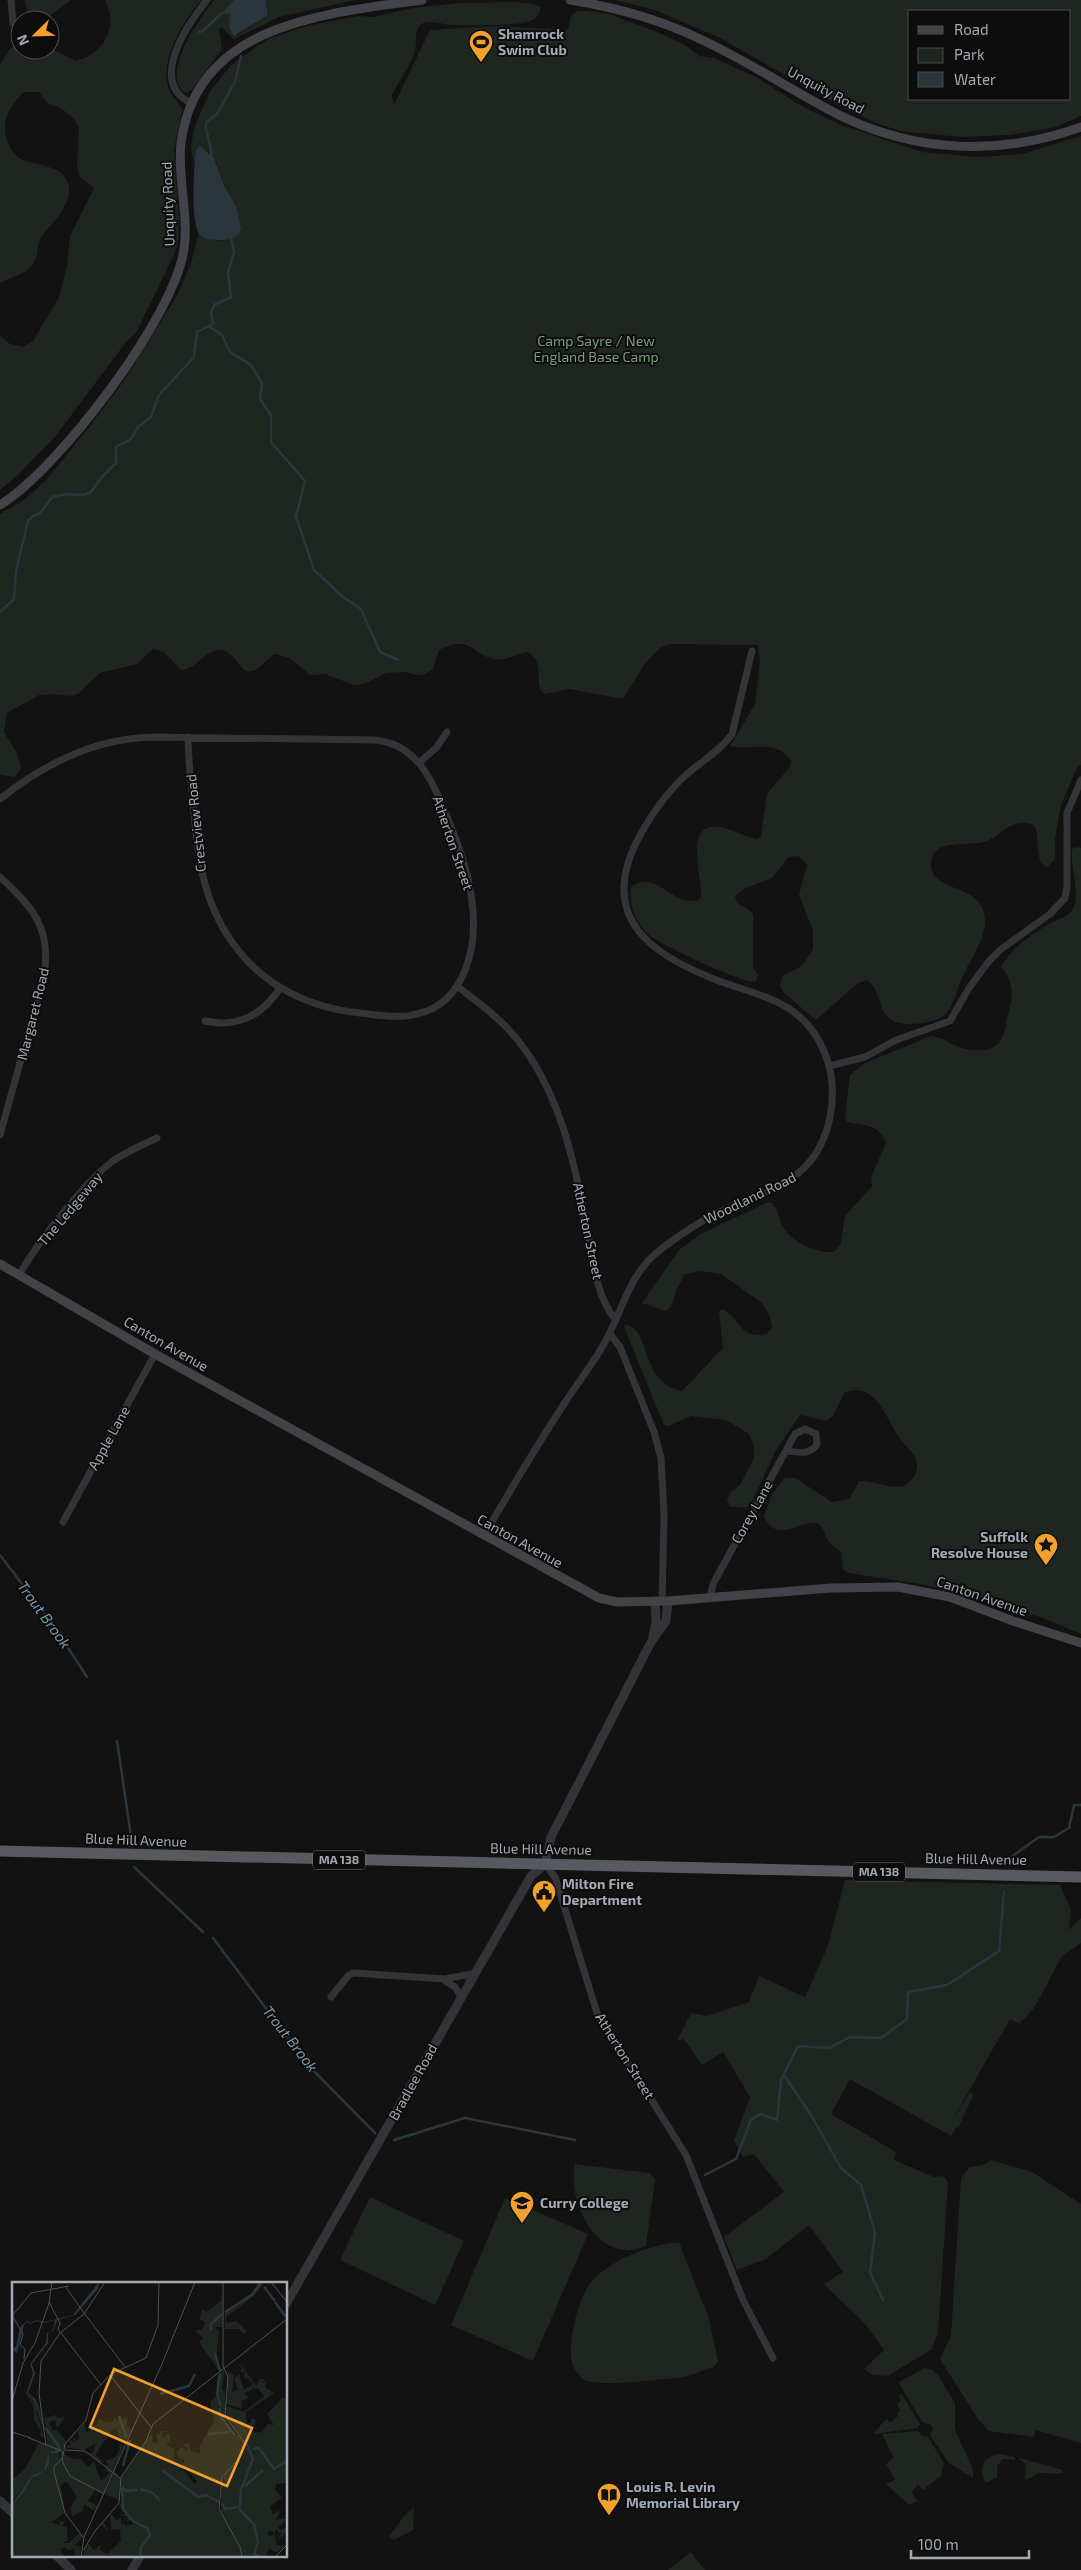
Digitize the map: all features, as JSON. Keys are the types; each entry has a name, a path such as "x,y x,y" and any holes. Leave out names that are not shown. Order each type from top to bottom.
{"highway":[{"name":"Blue Hill Avenue","path":"0,1851 1081,1877"}],"main road":[{"name":"Unquity Road","path":"0,505 38,476 74,435 131,356 172,286 181,262 184,244 181,148 185,124 193,104 206,82 225,60 247,42 268,31 317,17 422,0"},
{"name":"Unquity Road","path":"570,0 630,13 681,31 728,52 840,115 866,127 903,138 948,146 989,147 1032,142 1081,128"},
{"name":"Canton Avenue","path":"0,1264 155,1354 599,1598 617,1602 662,1601 814,1589 898,1587 950,1597 1013,1621 1081,1643"}],"street":[{"path":"193,104 181,98 175,91 171,72 184,37 207,0"},
{"name":"Woodland Road","path":"484,1536 562,1407 610,1334 632,1279 658,1252 700,1222 790,1181 810,1163 822,1143 830,1117 832,1091 829,1066 816,1035 800,1016 773,1000 708,977 652,946 635,927 624,900 623,881 629,862 637,842 653,814 677,784 718,749 732,734 738,719 752,651"},
{"path":"419,762 437,747 447,732"},
{"name":"Atherton Street","path":"0,799 46,767 94,746 132,738 380,740 404,748 419,762 446,815 471,892 473,913 472,940 467,965 458,987 507,1027 528,1054 544,1080 556,1108 575,1170 599,1285 607,1306 616,1320"},
{"name":"Crestview Road","path":"188,738 197,851 208,895 219,920 233,944 252,966 280,988 301,1000 324,1008 396,1017 429,1011 444,1001 458,987"},
{"path":"829,1066 865,1057 896,1040 950,1021 969,988 988,961 1000,950 1042,920 1061,902 1067,887 1067,813 1081,780"},
{"name":"Margaret Road","path":"0,877 24,900 37,919 45,940 46,961 27,1040 0,1135"},
{"path":"205,1021 228,1024 251,1017 266,1006 280,988"},
{"name":"The Ledgeway","path":"19,1275 62,1217 98,1174 119,1157 157,1138"},
{"path":"545,1864 551,1837 651,1642 666,1621 662,1601 664,1506 661,1458 654,1432 620,1347 610,1334"},
{"name":"Apple Lane","path":"63,1522 155,1354"},
{"name":"Corey Lane","path":"710,1598 713,1584 796,1432 802,1429 810,1429 816,1434 815,1448 806,1453 786,1451"},
{"name":"Atherton Street","path":"545,1864 555,1878 598,2014 686,2155 743,2300 773,2358"},
{"name":"Bradlee Road","path":"288,2300 531,1876 545,1864"},
{"path":"331,1997 348,1976 353,1973 438,1979 461,1977 476,1973"},
{"path":"438,1979 452,1985 461,1997"},
{"path":"0,2501 12,2512"},
{"path":"59,2558 72,2570"},
{"path":"132,2570 139,2558"}],"green space":[{"path":"25,0 71,0 58,10 27,10"},
{"path":"105,0 201,0 175,40 167,64 166,75 169,90 182,110 174,150 179,220 178,243 136,333 126,342 54,438 18,475 0,490 0,336 10,344 23,347 33,341 59,297 67,266 70,236 94,188 79,176 77,166 79,128 74,119 61,108 47,103 39,92 24,92 14,103 5,122 10,147 23,160 53,168 65,176 69,191 63,210 41,238 32,266 23,273 0,283 0,66 10,49 10,60 60,60 60,53 76,61 86,57 101,46 106,38 110,20"},
{"path":"214,0 234,0 223,12 229,13 236,36 268,15 266,0 356,0 279,17 234,39 221,27 219,30 222,49 192,90 185,93 178,84 179,60 184,46"},
{"path":"615,0 1081,0 1081,116 1056,127 1010,135 960,137 901,131 881,125 845,109 720,38 655,10"},
{"name":"Camp Sayre / New England Base Camp","path":"516,2 534,4 541,7 536,17 527,22 449,25 427,22 420,25 417,31 416,48 413,57 392,95 394,105 430,30 495,26 568,30 571,16 577,11 591,11 609,14 662,34 685,45 699,56 714,58 756,77 803,107 841,125 922,152 978,157 1022,154 1081,136 1081,765 1078,766 1061,805 1055,839 1055,859 1047,867 1040,860 1034,825 1026,823 1019,823 1009,827 987,841 954,844 939,849 934,854 931,862 932,871 936,877 943,883 977,900 985,916 983,935 950,1008 940,1018 921,1023 907,1024 890,1019 882,1008 872,984 867,980 858,983 816,1020 784,993 780,986 782,976 802,966 813,949 813,930 799,895 807,865 799,856 788,857 773,877 742,890 735,896 737,903 750,910 753,915 753,967 758,976 755,982 747,981 719,970 669,947 644,931 637,920 632,907 630,893 631,887 638,883 650,882 684,900 697,901 701,897 697,853 698,842 701,833 708,828 725,828 757,839 761,836 767,794 789,768 791,761 786,754 772,748 730,746 755,704 760,663 758,645 669,644 661,647 644,665 623,699 570,689 545,694 541,691 537,662 528,652 499,660 480,654 464,644 449,645 439,650 432,670 425,674 416,675 406,672 386,673 364,684 354,685 325,674 310,675 290,658 275,654 256,670 248,671 240,666 229,653 224,650 218,650 208,654 191,667 181,670 164,652 153,649 137,664 100,673 78,694 72,696 39,695 7,713 4,732 18,755 21,769 15,777 0,775 0,514 25,499 46,480 123,382 178,294 191,263 199,233 210,239 229,240 241,229 237,208 224,185 217,164 211,154 200,147 196,150 194,166 191,147 194,128 210,91 232,64 268,39 307,26 358,16 373,17 413,8 459,3"},
{"path":"1081,848 1081,1634 1043,1618 981,1598 921,1584 848,1573 843,1569 841,1552 827,1540 819,1524 810,1523 782,1530 775,1529 769,1525 764,1516 772,1494 785,1478 795,1478 832,1502 849,1499 859,1481 897,1487 907,1484 913,1478 917,1467 914,1456 898,1436 879,1403 865,1392 856,1390 845,1392 833,1416 826,1421 800,1415 775,1452 752,1502 747,1507 730,1507 727,1500 731,1492 740,1485 754,1458 754,1446 749,1434 726,1420 691,1416 669,1426 664,1425 624,1327 626,1324 634,1329 640,1337 659,1378 668,1386 682,1391 723,1348 719,1311 722,1309 728,1313 745,1331 757,1335 767,1334 772,1327 770,1317 762,1303 721,1274 700,1271 685,1274 676,1291 671,1307 665,1311 642,1303 679,1250 699,1235 766,1203 772,1203 783,1227 793,1238 813,1249 834,1252 841,1243 845,1216 872,1186 871,1177 886,1143 879,1132 871,1126 847,1122 845,1117 850,1075 865,1063 931,1036 970,1050 988,1049 1001,1040 1004,1034 1012,989 1001,967 1022,942 1066,915 1074,907 1076,894 1072,849"},
{"path":"845,1880 1060,1885 1071,1910 1069,1930 1081,1918 1081,1943 1062,1956 1034,2008 1019,2024 1010,2019 950,2124 970,2092 974,2094 958,2128 956,2127 951,2136 850,2079 831,2114 896,2152 894,2160 934,2177 944,2176 948,2182 938,2334 931,2350 887,2376 873,2375 864,2369 884,2350 866,2325 824,2284 843,2272 809,2225 766,2259 737,2270 724,2237 784,2192 754,2154 743,2157 734,2141 750,2097 723,2052 702,2065 684,2039 677,2041 691,2013 707,2016 749,2002 759,1976 805,1997 828,1946"},
{"path":"991,2160 1032,2172 1081,2204 1081,2443 1036,2430 1034,2437 989,2431 978,2419 940,2359 951,2336 961,2178 970,2167 983,2165"},
{"path":"575,2164 649,2173 655,2179 646,2246 629,2250 614,2248 601,2240 590,2228 581,2213 576,2196"},
{"path":"370,2197 464,2241 435,2305 340,2260"},
{"path":"505,2198 588,2234 533,2361 451,2325"},
{"path":"679,2242 709,2319 718,2361 714,2367 683,2377 646,2381 601,2383 582,2379 572,2363 571,2343 576,2317 584,2293 590,2284 605,2270 624,2258 646,2249"},
{"path":"924,2368 933,2370 937,2374 955,2403 955,2429 973,2470 973,2478 949,2463 930,2435 933,2428 930,2424 923,2423 900,2385 899,2382"},
{"path":"902,2394 920,2424 918,2428 873,2434 886,2419 891,2422 898,2416 897,2414 900,2411 897,2404 901,2401 899,2396"},
{"path":"918,2431 922,2436 928,2437 944,2463 941,2476 923,2490 918,2485 912,2492 917,2501 908,2504 886,2484 895,2480 886,2464 894,2458 882,2434"},
{"path":"998,2454 1015,2457 1015,2460 1003,2459 997,2466 997,2477 986,2483 982,2473 983,2465 988,2458"},
{"path":"1020,2458 1063,2470 1062,2473 1056,2474 1038,2474 1027,2480 1025,2478 1026,2464 1019,2460"},
{"path":"414,2507 413,2530 394,2540 389,2537 403,2517"},
{"path":"691,2552 705,2570 668,2570"}],"water":[{"path":"234,0 266,0 268,15 234,36 229,28 230,14 222,13"},
{"path":"200,146 214,158 224,185 237,208 241,229 238,235 231,239 208,239 202,237 197,229 194,207 194,181 196,150"}],"waterway":[{"path":"199,32 203,31 222,13"},
{"path":"211,158 206,123 217,114 235,82 241,56"},
{"path":"0,612 14,599 16,571 28,521 40,513 52,497 66,494 84,495 91,492 116,463 116,447 131,439 138,427 151,417 159,395 194,357 197,332 213,324 211,313 214,305 231,297 228,273 234,252 231,237"},
{"path":"210,327 222,335 230,352 251,365 262,383 260,399 271,415 271,442 305,481 296,517 314,570 343,597 361,609 380,652 398,660"},
{"name":"Trout Brook","path":"0,1555 54,1626 87,1677"},
{"name":"Trout Brook","path":"117,1741 132,1843"},
{"name":"Trout Brook","path":"1004,1862 1039,1837 1054,1837 1069,1828 1074,1805 1081,1805"},
{"name":"Trout Brook","path":"134,1867 203,1932"},
{"name":"Trout Brook","path":"705,2175 736,2159 751,2120 760,2114 777,2120 781,2080 798,2046 829,2048 850,2037 881,2038 907,2019 908,1992 947,1985 999,1951 1004,1892"},
{"name":"Trout Brook","path":"213,1938 310,2067 375,2133"},
{"path":"784,2075 811,2115 841,2168 861,2185 875,2233 870,2272 883,2300"},
{"name":"Trout Brook","path":"394,2140 465,2118 575,2140"}],"place":[{"name":"Shamrock Swim Club","path":"481,63"},
{"name":"Suffolk Resolve House","path":"1046,1566"},
{"name":"Milton Fire Department","path":"544,1913"},
{"name":"Curry College","path":"522,2224"},
{"name":"Louis R. Levin Memorial Library","path":"609,2516"}]}
